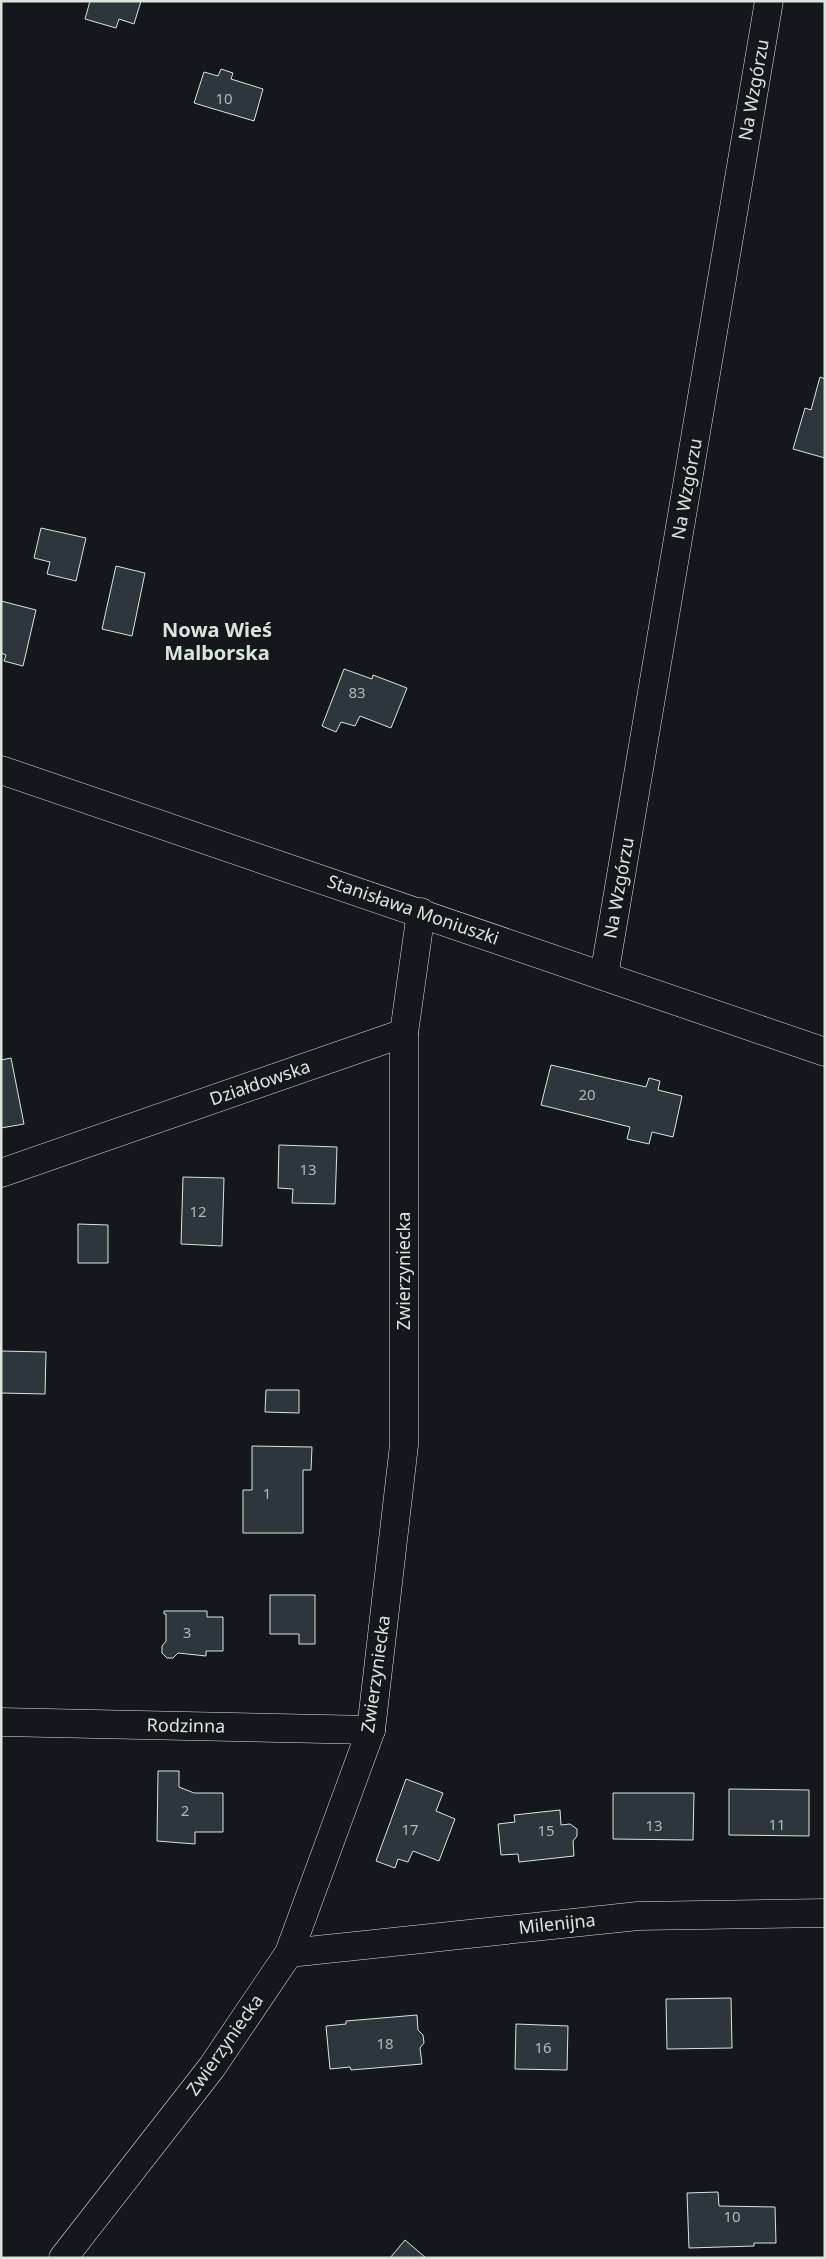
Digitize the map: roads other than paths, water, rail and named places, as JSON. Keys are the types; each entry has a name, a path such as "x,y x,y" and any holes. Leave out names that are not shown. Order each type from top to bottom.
{"street":[{"name":"Na Wzgórzu","path":"604,976 769,1"},
{"name":"Stanisława Moniuszki","path":"1,770 421,912 825,1052"},
{"path":"404,1033 421,912"},
{"name":"Działdowska","path":"1,1173 404,1033"},
{"name":"Zwierzyniecka","path":"63,2258 212,2067 289,1953 371,1730 404,1444 404,1033"},
{"name":"Rodzinna","path":"1,1722 371,1730"},
{"name":"Milenijna","path":"289,1953 638,1916 825,1912"}],"district":[{"name":"Nowa Wieś Malborska","path":"217,642"}]}
